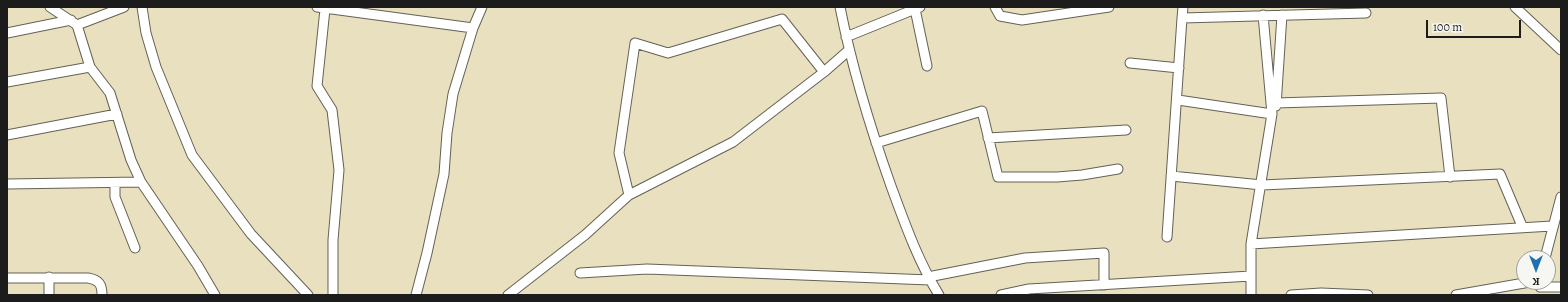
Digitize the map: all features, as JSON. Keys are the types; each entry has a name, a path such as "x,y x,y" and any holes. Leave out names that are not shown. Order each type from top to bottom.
{"street":[{"path":"50,7 74,23 90,67 110,93 130,160 141,182 198,266 215,295"},
{"path":"7,34 74,23 124,7"},
{"path":"142,7 146,33 156,67 192,154 251,234 308,295"},
{"path":"416,295 427,253 444,174 447,133 454,94 473,28 482,7"},
{"path":"840,7 848,51 876,143 912,244 939,295"},
{"path":"995,7 1000,16 1022,20 1109,7"},
{"path":"1167,237 1178,100 1183,7"},
{"path":"1515,7 1561,50"},
{"path":"333,295 333,240 339,170 336,132 332,110 318,86 321,8 473,28"},
{"path":"846,37 917,8 927,66"},
{"path":"1182,18 1366,13"},
{"path":"1251,295 1251,244 1262,185 1272,114 1263,15"},
{"path":"1273,145 1282,15"},
{"path":"629,196 619,154 635,43 668,53 782,19 824,72"},
{"path":"508,295 585,235 629,196 732,142 824,72 848,51"},
{"path":"1130,63 1179,68"},
{"path":"7,82 90,67"},
{"path":"1276,103 1441,98 1450,177"},
{"path":"1178,100 1272,114"},
{"path":"876,143 982,112 998,177 1057,177 1082,175 1118,169"},
{"path":"7,135 117,114"},
{"path":"988,138 1126,130"},
{"path":"1171,176 1262,185 1500,174 1522,226"},
{"path":"7,184 115,184 141,182"},
{"path":"115,184 115,197 135,248"},
{"path":"1547,250 1561,197"},
{"path":"1251,244 1522,226 1552,226"},
{"path":"580,273 647,269 929,278 1025,258 1104,254 1104,285"},
{"path":"1001,295 1029,290 1250,276"},
{"path":"49,277 49,295"},
{"path":"7,278 88,278 97,280 100,283 102,295"},
{"path":"1456,295 1516,284"},
{"path":"1291,295 1321,293 1368,295"}]}
